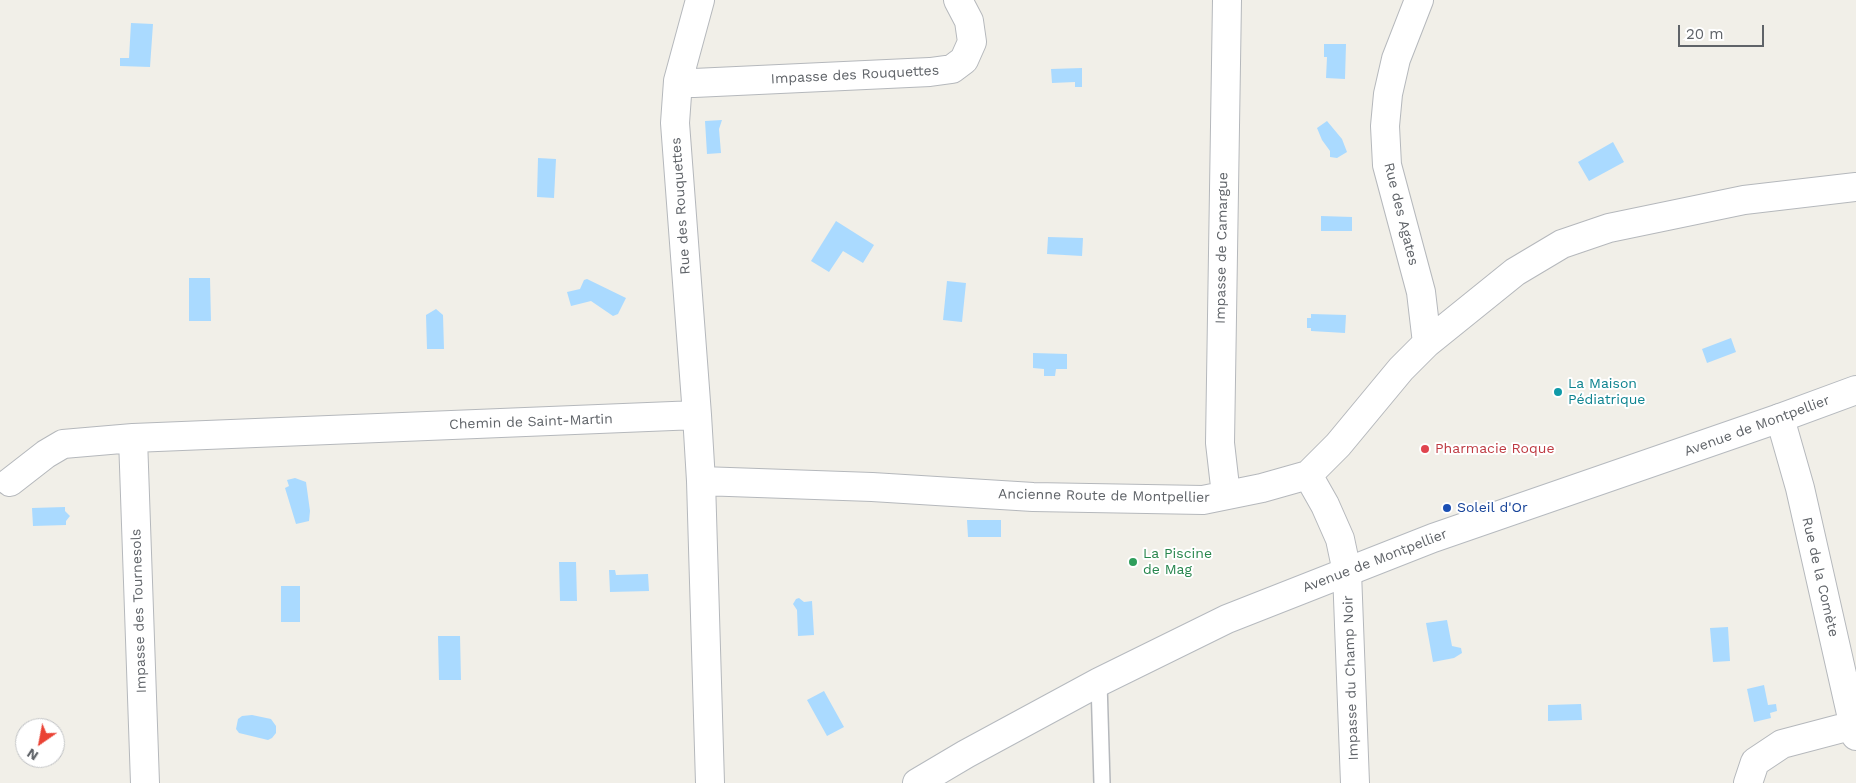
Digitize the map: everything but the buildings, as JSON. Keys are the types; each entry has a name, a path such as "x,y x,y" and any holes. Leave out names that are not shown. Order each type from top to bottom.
{"street":[{"name":"Rue des Rouquettes","path":"697,415 676,123 678,81 700,0"},
{"name":"Impasse des Rouquettes","path":"678,81 694,83 930,72 952,69 964,60 972,42 969,21 958,0"},
{"name":"Impasse de Camargue","path":"1226,495 1220,434 1227,0"},
{"name":"Rue des Agates","path":"1418,0 1396,60 1388,94 1385,126 1387,166 1421,292 1427,343"},
{"path":"1308,475 1338,445 1401,369 1427,343 1515,272 1562,244 1609,228 1744,200 1856,187"},
{"name":"Avenue de Montpellier","path":"917,783 966,754 1100,682 1227,618 1433,538 1856,390"},
{"path":"697,415 701,481 710,783"},
{"name":"Chemin de Saint-Martin","path":"10,482 46,454 63,444 132,438 697,415"},
{"name":"Rue de la Comète","path":"1780,418 1800,488 1855,731"},
{"name":"Impasse des Tournesols","path":"132,438 145,783"},
{"name":"Ancienne Route de Montpellier","path":"701,481 872,487 1033,497 1203,500 1308,475"},
{"name":"Impasse du Champ Noir","path":"1308,475 1326,504 1340,539 1347,572 1355,783"},
{"path":"1748,783 1755,762 1782,744 1855,731"}],"lane":[{"path":"1100,682 1102,783"}],"water":[{"path":"131,23 153,24 150,67 120,66 120,58 129,58"},
{"path":"1324,44 1346,44 1345,79 1326,78 1327,57 1324,57"},
{"path":"1082,68 1082,87 1075,87 1075,82 1052,83 1051,69"},
{"path":"722,120 719,129 721,153 707,154 705,121"},
{"path":"1327,121 1342,139 1347,152 1337,158 1330,157 1330,151 1322,140 1317,128"},
{"path":"1613,142 1624,162 1589,181 1578,162"},
{"path":"538,158 556,159 554,198 537,197"},
{"path":"1321,216 1352,217 1352,231 1321,231"},
{"path":"836,221 874,245 863,263 843,251 829,272 811,261"},
{"path":"1048,237 1083,238 1082,256 1047,254"},
{"path":"189,278 210,278 211,321 189,321"},
{"path":"587,279 626,298 618,314 613,316 591,301 571,306 567,292 580,289 584,280"},
{"path":"947,281 966,283 962,322 943,320"},
{"path":"436,309 443,315 444,349 427,349 426,315"},
{"path":"1311,314 1346,315 1345,333 1311,331 1311,328 1307,328 1307,318 1311,318"},
{"path":"1731,338 1736,352 1707,363 1702,349"},
{"path":"1033,353 1067,354 1067,369 1056,369 1055,376 1044,376 1044,369 1033,368"},
{"path":"295,478 306,482 310,511 309,521 296,524 285,488 289,486 287,480"},
{"path":"65,507 65,511 70,516 66,521 66,525 33,526 32,508"},
{"path":"967,520 1001,520 1001,537 968,537"},
{"path":"559,562 576,562 577,601 560,601"},
{"path":"609,570 615,570 616,575 648,574 649,591 610,592"},
{"path":"281,586 300,586 300,622 281,622"},
{"path":"799,598 804,602 812,601 814,635 798,636 797,610 793,604"},
{"path":"1447,620 1452,646 1461,648 1462,653 1454,658 1433,662 1426,623"},
{"path":"1728,627 1730,661 1713,662 1710,628"},
{"path":"438,636 460,636 461,680 439,680"},
{"path":"1764,685 1768,705 1776,704 1777,711 1770,713 1771,718 1754,722 1747,689"},
{"path":"824,691 844,727 827,736 807,700"},
{"path":"1581,704 1582,720 1548,721 1548,705"},
{"path":"252,715 271,719 276,726 276,733 272,738 268,740 239,733 236,729 238,719 242,716"}],"place":[{"name":"La Maison Pédiatrique","path":"1558,392"},
{"name":"Pharmacie Roque","path":"1425,449"},
{"name":"Soleil d'Or","path":"1447,508"},
{"name":"La Piscine de Mag","path":"1133,562"}]}
